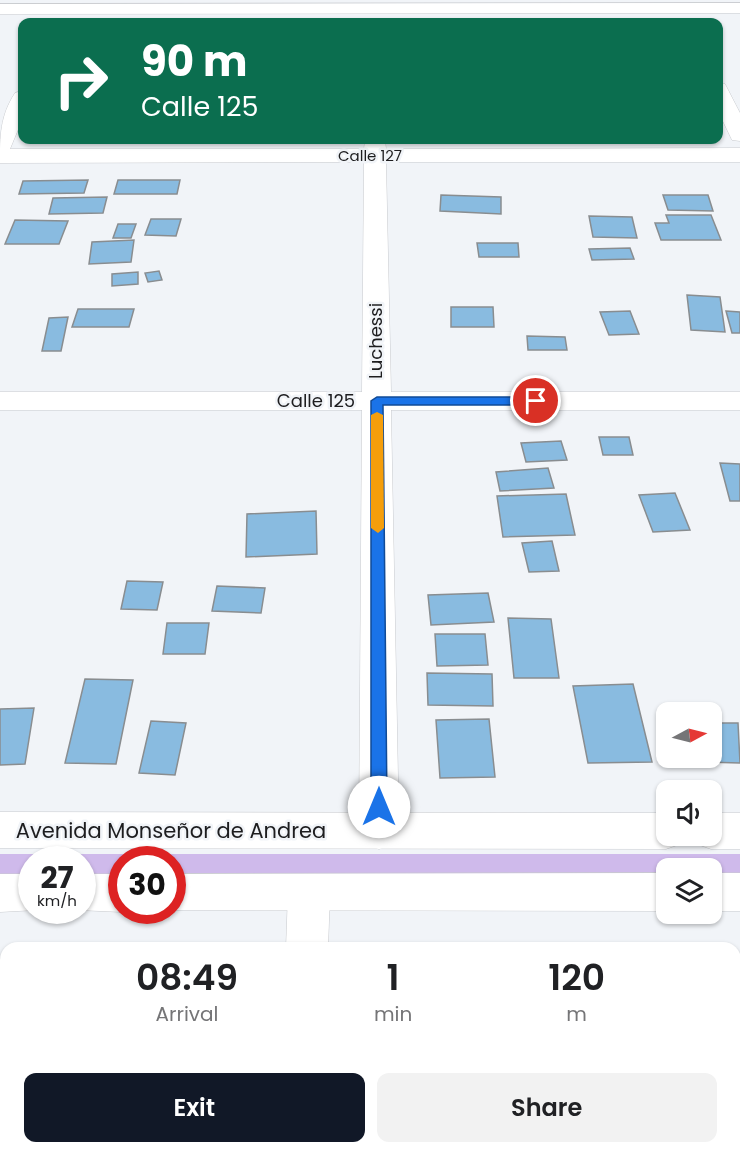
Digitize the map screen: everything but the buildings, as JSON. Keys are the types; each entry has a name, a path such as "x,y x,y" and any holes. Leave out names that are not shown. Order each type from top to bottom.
{"street":[{"path":"0,9 683,10 740,8"},
{"path":"723,99 740,135"},
{"path":"0,148 18,106"},
{"name":"Calle 127","path":"0,156 375,148 740,155"},
{"name":"Luchessi","path":"375,148 379,831"},
{"name":"Calle 125","path":"0,401 740,401"},
{"name":"Avenida Monseñor de Andrea","path":"0,831 656,831"},
{"path":"722,831 740,831"},
{"path":"186,893 656,892"},
{"path":"722,892 740,892"},
{"path":"0,893 18,893"},
{"path":"307,942 309,893"}],"shaded area":[{"path":"0,854 18,854 18,876 0,876"},
{"path":"96,854 108,854 108,876 96,876"},
{"path":"186,854 740,854 740,876 722,876 722,858 656,858 656,876 186,876"}],"slow traffic":[{"path":"377,415 378,528"}],"route":[{"path":"379,807 377,401 536,401"}]}
